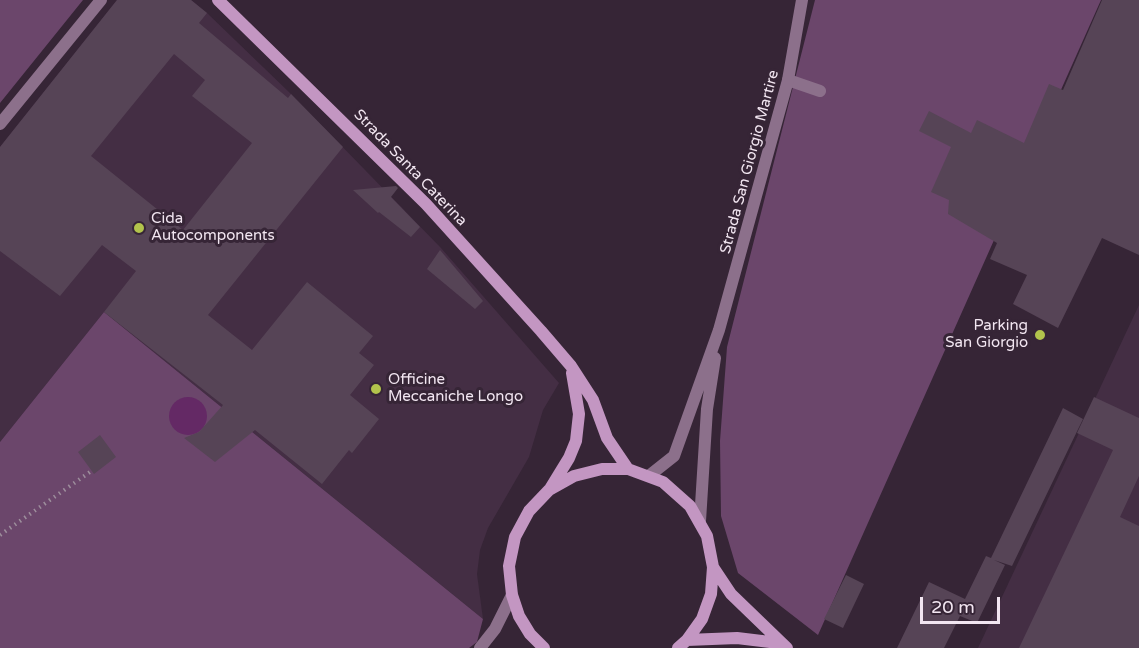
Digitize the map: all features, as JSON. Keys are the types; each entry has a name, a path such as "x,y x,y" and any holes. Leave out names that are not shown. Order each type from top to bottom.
{"street":[{"path":"0,124 101,0"},
{"name":"Strada Santa Caterina","path":"218,0 426,204 571,366 593,400 608,438 628,470"},
{"name":"Strada San Giorgio Martire","path":"650,476 674,456 719,330 788,80 802,0"},
{"path":"788,80 820,91"},
{"name":"Strada San Giorgio Martire","path":"700,521 707,409 719,330"},
{"path":"543,648 530,634 519,616 512,595 509,566 515,537 529,511 549,490 569,458 576,441 579,414 571,366"},
{"path":"549,490 574,476 602,469 628,470 650,476 678,493 700,521 712,551 713,567 711,594 702,619 683,644"},
{"path":"713,567 731,594 783,646"},
{"path":"480,648 495,629 512,595"},
{"path":"683,644 737,638 783,646"}],"path":[{"path":"0,535 90,472"}],"shaded area":[{"path":"0,0 83,0 0,103"},
{"path":"117,0 191,0 207,13 291,94 441,248 559,383 543,410 529,457 488,528 480,550 477,574 483,619 104,312 0,442 0,147"},
{"path":"815,0 1101,0 818,635 738,573 721,516 720,441 727,347"},
{"path":"1139,305 1139,648 978,648"},
{"path":"104,312 483,619 477,642 469,648 0,648 0,442"},
{"path":"188,397 195,398 201,403 206,409 206,423 201,429 195,434 188,435 181,434 175,429 170,423 169,416 170,409 175,403 181,398"}],"building":[{"name":"Cida Autocomponents","path":"117,0 191,0 207,13 199,23 288,98 291,94 343,147 208,315 252,350 307,282 373,336 359,353 374,365 350,395 379,419 352,453 349,450 322,484 255,430 215,462 184,438 199,432 223,405 104,312 136,271 102,245 60,296 0,251 0,147","holes":["174,54 205,80 192,96 252,143 183,230 91,156"]},
{"path":"1102,0 1139,0 1139,255 1102,238 1058,328 1013,304 1027,275 990,259 997,243 948,214 949,200 931,192 951,147 919,131 929,111 971,133 977,120 1024,143 1049,84 1063,90"},
{"path":"396,186 398,188 391,197 420,227 411,237 378,213 353,190"},
{"path":"440,250 483,301 475,309 427,269"},
{"path":"1094,397 1139,418 1139,476 1120,517 1139,526 1139,648 1019,648 1113,450 1077,433"},
{"path":"1063,408 1083,419 1012,566 994,560 1005,565 977,623 960,616 944,648 897,648 929,582 965,599 986,556 991,558"},
{"path":"100,435 116,457 94,474 78,452"},
{"path":"846,575 864,584 843,628 824,619"}],"place":[{"name":"Cida Autocomponents","path":"139,228"},
{"name":"Parking San Giorgio","path":"1040,335"},
{"name":"Officine Meccaniche Longo","path":"376,389"}]}
